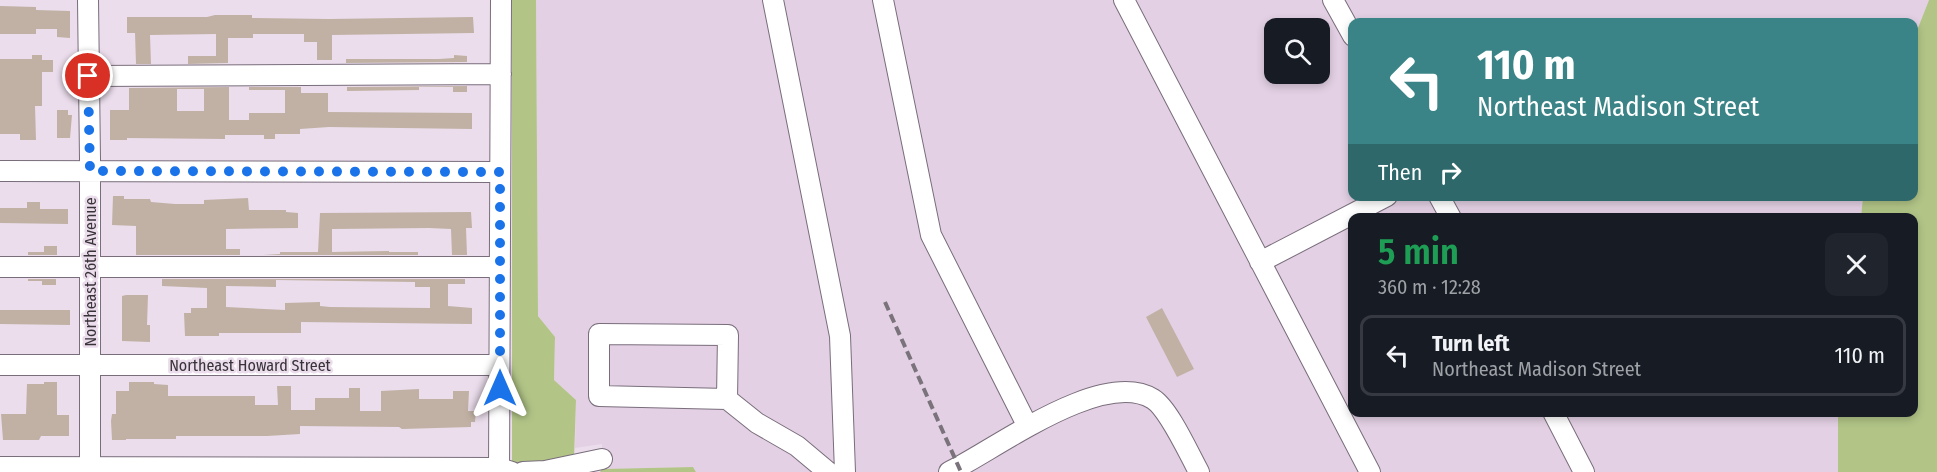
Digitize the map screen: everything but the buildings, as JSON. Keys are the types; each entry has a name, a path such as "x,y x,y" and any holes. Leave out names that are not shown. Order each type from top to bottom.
{"street":[{"name":"Northeast 26th Avenue","path":"88,0 90,470"},
{"path":"0,467 90,470 504,471 500,365 501,0"},
{"path":"773,0 840,336 845,472"},
{"path":"883,0 931,235 1027,425"},
{"path":"1124,0 1370,472"},
{"path":"1334,0 1348,27"},
{"path":"88,76 501,74"},
{"path":"0,171 500,172"},
{"path":"1354,213 1377,201"},
{"path":"1260,261 1348,216"},
{"path":"0,267 500,267"},
{"path":"727,399 728,335 598,334 599,396 727,399 757,423 796,446 828,472"},
{"name":"Northeast Howard Street","path":"0,365 500,365"},
{"path":"949,472 1027,425 1097,396 1116,391 1136,392 1153,399 1163,408 1199,472"},
{"path":"1556,417 1584,472"},
{"path":"523,472 545,471 602,459"}],"shaded area":[{"path":"536,0 1929,0 1918,28 1918,18 1348,18 1348,201 1863,201 1861,213 1348,213 1348,417 1838,417 1838,472 696,472 693,467 602,469 602,444 575,448 576,400 554,380 555,337 538,316"}],"green space":[{"path":"512,0 536,0 538,316 555,337 554,380 576,400 574,459 519,466 512,461"},
{"path":"1929,0 1937,0 1937,472 1838,472 1838,417 1918,417 1918,213 1861,213 1863,201 1918,201 1918,28"},
{"path":"693,467 696,472 600,472 602,469"}],"railway":[{"path":"885,302 961,472"}],"route":[{"path":"88,76 90,171 500,172 500,388"}]}
